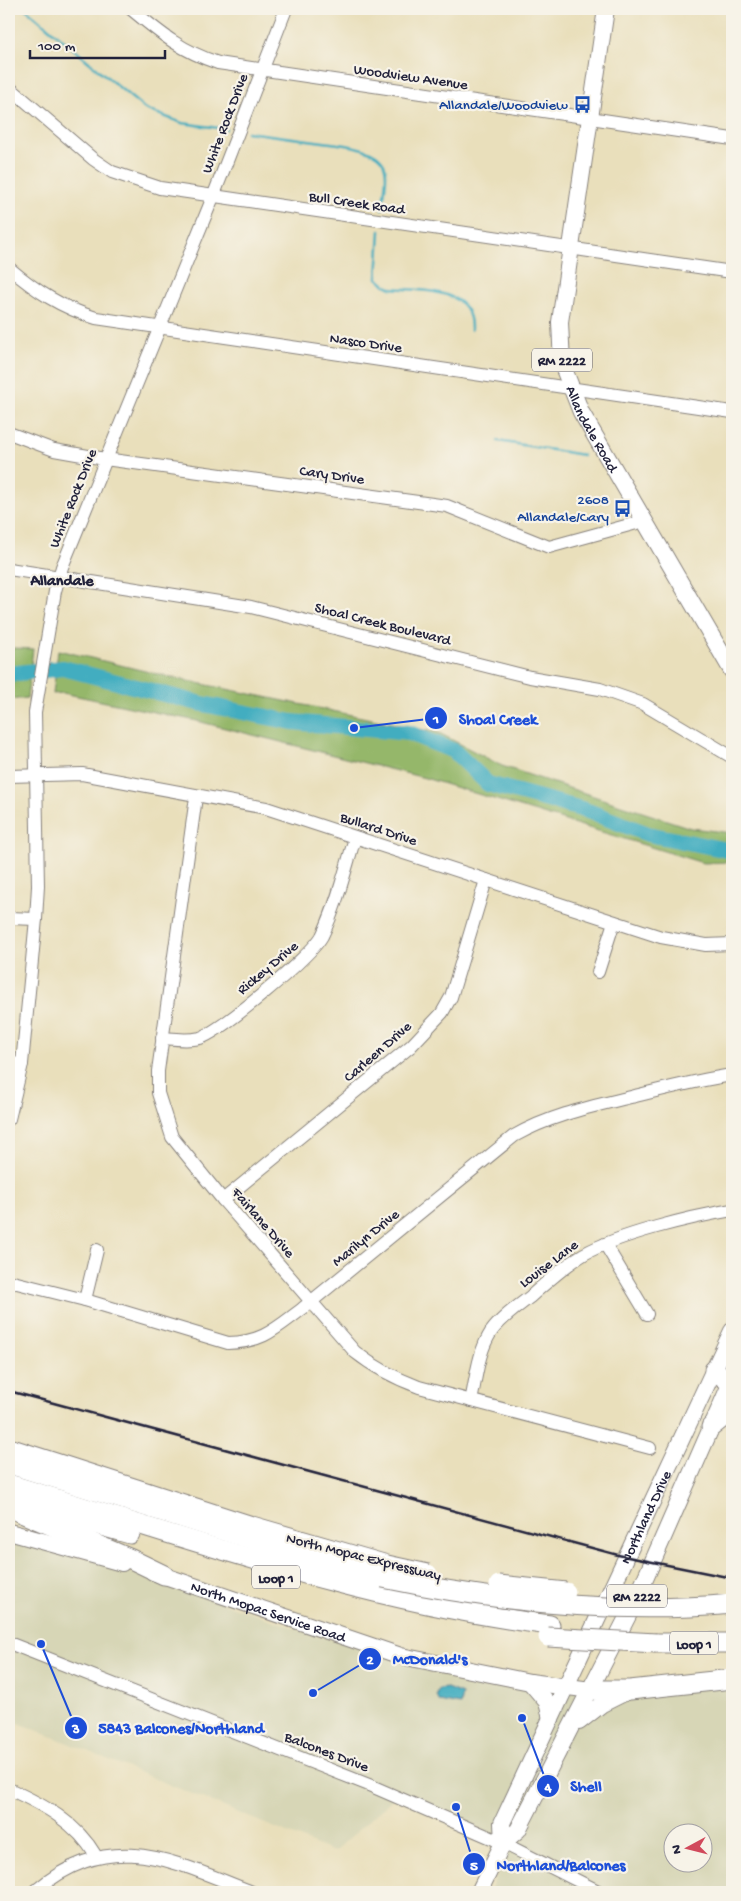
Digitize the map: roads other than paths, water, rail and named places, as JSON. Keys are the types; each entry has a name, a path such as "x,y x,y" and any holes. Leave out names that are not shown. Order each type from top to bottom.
{"highway":[{"path":"711,1427 732,1410"},
{"name":"North Mopac Expressway","path":"9,1448 262,1529 385,1571 578,1593 661,1596 732,1591"},
{"path":"9,1464 288,1551 385,1571 480,1596 570,1605 662,1608 732,1604"},
{"path":"9,1484 358,1590 549,1631"},
{"name":"Loop 1","path":"9,1500 344,1597 440,1619 549,1631 732,1643"},
{"path":"9,1507 131,1558 164,1575"},
{"path":"657,1638 732,1632"},
{"path":"591,1690 630,1690 732,1679"}],"main road":[{"name":"Allandale Road","path":"606,9 560,322 562,364 570,389 644,521 732,670"},
{"name":"Northland Drive","path":"479,1892 503,1843 518,1830 635,1602 711,1427 728,1378 732,1331"},
{"name":"Northland Drive","path":"503,1843 502,1824 565,1688 728,1378"},
{"name":"North Mopac Service Road","path":"9,1532 164,1575 401,1656 530,1682 591,1690"},
{"path":"530,1682 547,1702 551,1719"},
{"path":"571,1728 600,1705 630,1690"}],"street":[{"name":"Woodview Avenue","path":"131,9 169,41 184,50 218,63 732,140"},
{"name":"White Rock Drive","path":"9,1118 36,919 38,886 35,712 44,652 59,576 213,197 286,9"},
{"name":"Bull Creek Road","path":"9,88 93,159 112,172 160,188 732,272"},
{"name":"Nasco Drive","path":"9,268 24,282 62,307 96,318 732,412"},
{"name":"Cary Drive","path":"9,433 54,450 105,459 447,506 548,547 644,521"},
{"name":"Shoal Creek Boulevard","path":"9,569 251,607 530,677 600,689 643,704 732,757"},
{"name":"Bullard Drive","path":"9,776 82,774 196,797 266,808 661,937 706,946 732,944"},
{"name":"Fairlane Drive","path":"196,797 162,1038 158,1093 172,1137 222,1200 355,1352 374,1367 394,1378 419,1387 650,1448"},
{"name":"Rickey Drive","path":"162,1038 186,1040 216,1030 308,954 321,937 330,917 355,838"},
{"name":"Carleen Drive","path":"222,1200 411,1046 442,1013 450,997 486,880"},
{"path":"9,918 36,919"},
{"path":"598,972 614,922"},
{"name":"Marilyn Drive","path":"9,1281 85,1300 228,1343 248,1342 267,1335 312,1302 514,1136 537,1123 564,1113 704,1079 732,1075"},
{"name":"Louise Lane","path":"471,1401 483,1350 491,1332 506,1316 565,1268 583,1255 604,1244 641,1232 732,1210"},
{"path":"604,1244 647,1314"},
{"path":"85,1300 97,1250"},
{"name":"Balcones Drive","path":"9,1644 369,1785 503,1843 600,1892"},
{"path":"9,1789 35,1800 68,1821 86,1839 96,1856"},
{"path":"34,1892 69,1868 96,1856 152,1856 177,1863 252,1892"}],"water":[{"path":"447,1688 462,1694 460,1705 439,1701 437,1695 439,1689"}],"waterway":[{"path":"26,9 145,109 182,123 226,129"},
{"path":"247,132 346,145 373,153 380,158 386,173 382,209"},
{"path":"380,231 377,278 391,288 430,291 455,299 464,306 469,316 471,330"},
{"path":"498,441 583,455"},
{"path":"9,674 63,668 198,703 292,722 409,733 454,751 488,784 585,810 648,834 732,851"}],"railway":[{"path":"9,1391 618,1555 732,1578"}],"place":[{"name":"Allandale/Woodview","path":"582,104"},
{"name":"2608 Allandale/Cary","path":"623,508"},
{"name":"Shoal Creek","path":"354,728"},
{"name":"5843 Balcones/Northland","path":"41,1644"},
{"name":"McDonald's","path":"313,1693"},
{"name":"Shell","path":"522,1718"},
{"name":"Northland/Balcones","path":"456,1807"}],"district":[{"name":"Allandale","path":"62,579"}]}
